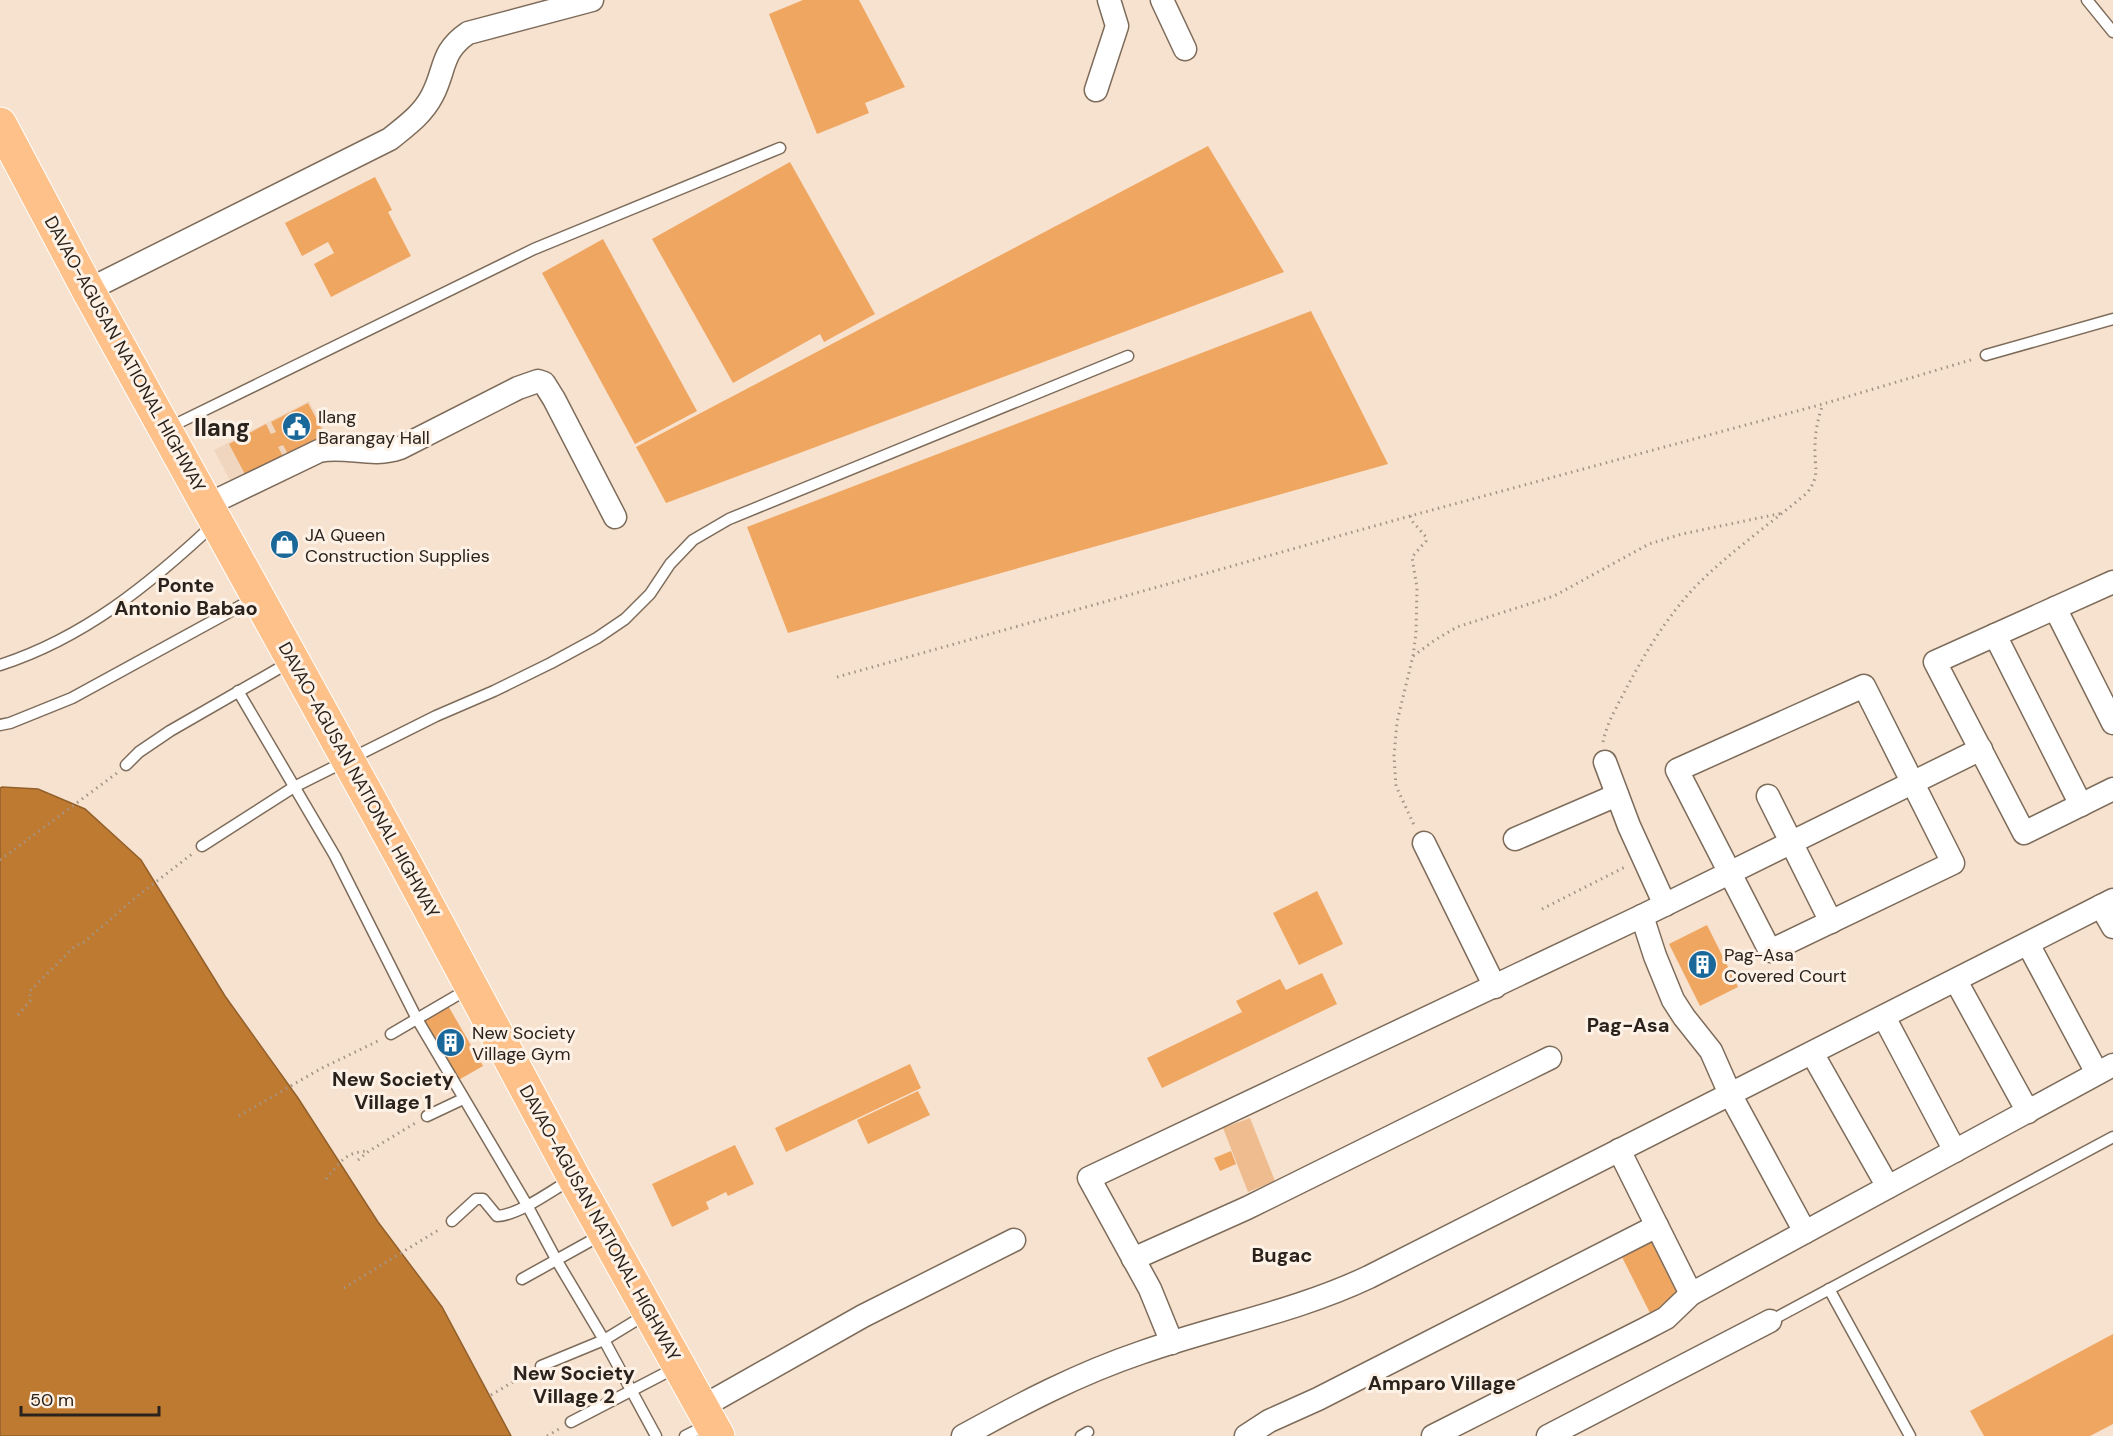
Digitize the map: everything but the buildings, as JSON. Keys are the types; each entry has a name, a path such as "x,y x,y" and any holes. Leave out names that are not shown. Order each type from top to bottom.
{"highway":[{"name":"DAVAO-AGUSAN NATIONAL HIGHWAY","path":"0,124 88,290 348,761 574,1178 679,1365 704,1425"}],"street":[{"path":"88,290 390,139 417,118 433,95 446,57 455,42 468,33 592,0"},
{"path":"1096,90 1117,26 1109,0"},
{"path":"1162,0 1185,49"},
{"path":"212,514 319,451 331,449 373,453 394,450 518,388 538,381 544,383 554,399 615,517"},
{"path":"2113,582 1935,662 2024,833 2113,789"},
{"path":"2055,608 2113,723"},
{"path":"1995,635 2081,805"},
{"path":"1864,686 1953,863 1770,951 1731,874 1677,770 1864,686"},
{"path":"1172,1343 1158,1306 1089,1178 1731,874 1980,749"},
{"path":"1605,762 1643,859 1665,905"},
{"path":"1515,839 1617,795"},
{"path":"1768,796 1831,922"},
{"path":"1424,843 1495,987"},
{"path":"963,1436 1099,1367 1333,1294 2107,903 2113,927"},
{"path":"1642,916 1673,1000 1711,1051 1730,1094 1805,1232"},
{"path":"1433,1436 1666,1318 1691,1294 2105,1069 2028,944"},
{"path":"1956,981 2028,1112"},
{"path":"1884,1017 1955,1151"},
{"path":"1812,1053 1888,1187"},
{"path":"1133,1258 1247,1208 1550,1058"},
{"path":"1619,1150 1691,1294"},
{"path":"1246,1436 1269,1421 1318,1400 1657,1226"},
{"path":"704,1425 863,1316 1014,1240"},
{"path":"1548,1436 1770,1321"}],"lane":[{"path":"2087,0 2113,32"},
{"path":"165,430 534,249 780,148"},
{"path":"1986,355 2113,319"},
{"path":"202,846 294,787 436,716 532,673 597,638 625,619 650,594 670,564 693,540 729,519 1128,356"},
{"path":"0,665 30,655 73,634 122,603 170,566 212,514"},
{"path":"0,725 72,698 258,597"},
{"path":"126,765 139,752 170,730 293,661"},
{"path":"238,691 335,856 417,1019 527,1205 656,1436"},
{"path":"391,1034 471,987"},
{"path":"428,1116 463,1099"},
{"path":"1770,1321 2113,1137"},
{"path":"452,1221 479,1198 483,1199 498,1216 509,1214 574,1178"},
{"path":"522,1279 605,1232"},
{"path":"1829,1289 1910,1436"},
{"path":"541,1366 604,1340 650,1312"},
{"path":"571,1422 679,1365"}],"path":[{"path":"837,677 1410,516 1823,404 1986,355"},
{"path":"1605,762 1602,751 1605,731 1640,662 1668,620 1693,589 1726,558 1784,513 1815,483 1817,474 1816,434 1823,404"},
{"path":"1413,656 1457,627 1554,596 1649,544 1682,534 1784,513"},
{"path":"1410,516 1426,537 1426,541 1415,552 1411,561 1417,588 1416,633 1413,656 1397,722 1394,756 1396,786 1424,843"},
{"path":"0,860 126,765"},
{"path":"18,1016 31,1000 29,992 75,946 83,944 135,898 202,846"},
{"path":"1542,909 1643,859"},
{"path":"240,1116 320,1070 391,1034"},
{"path":"358,1160 428,1116"},
{"path":"326,1179 345,1156 355,1152 369,1151"},
{"path":"344,1288 452,1221"},
{"path":"491,1395 541,1366"}],"shaded area":[{"path":"309,401 328,437 233,486 214,450"},
{"path":"0,788 38,789 85,809 141,860 225,996 298,1098 378,1222 442,1307 511,1436 0,1436"},
{"path":"1250,1118 1275,1181 1248,1192 1223,1128"}],"place":[{"name":"Ilang Barangay Hall","path":"297,427"},
{"name":"JA Queen Construction Supplies","path":"284,545"},
{"name":"Pag-Asa Covered Court","path":"1703,965"},
{"name":"New Society Village Gym","path":"451,1043"}],"district":[{"name":"Ilang","path":"222,427"},
{"name":"Ponte Antonio Babao","path":"186,596"},
{"name":"Pag-Asa","path":"1628,1025"},
{"name":"New Society Village 1","path":"393,1090"},
{"name":"Bugac","path":"1282,1255"},
{"name":"Amparo Village","path":"1442,1383"},
{"name":"New Society Village 2","path":"574,1384"}]}
